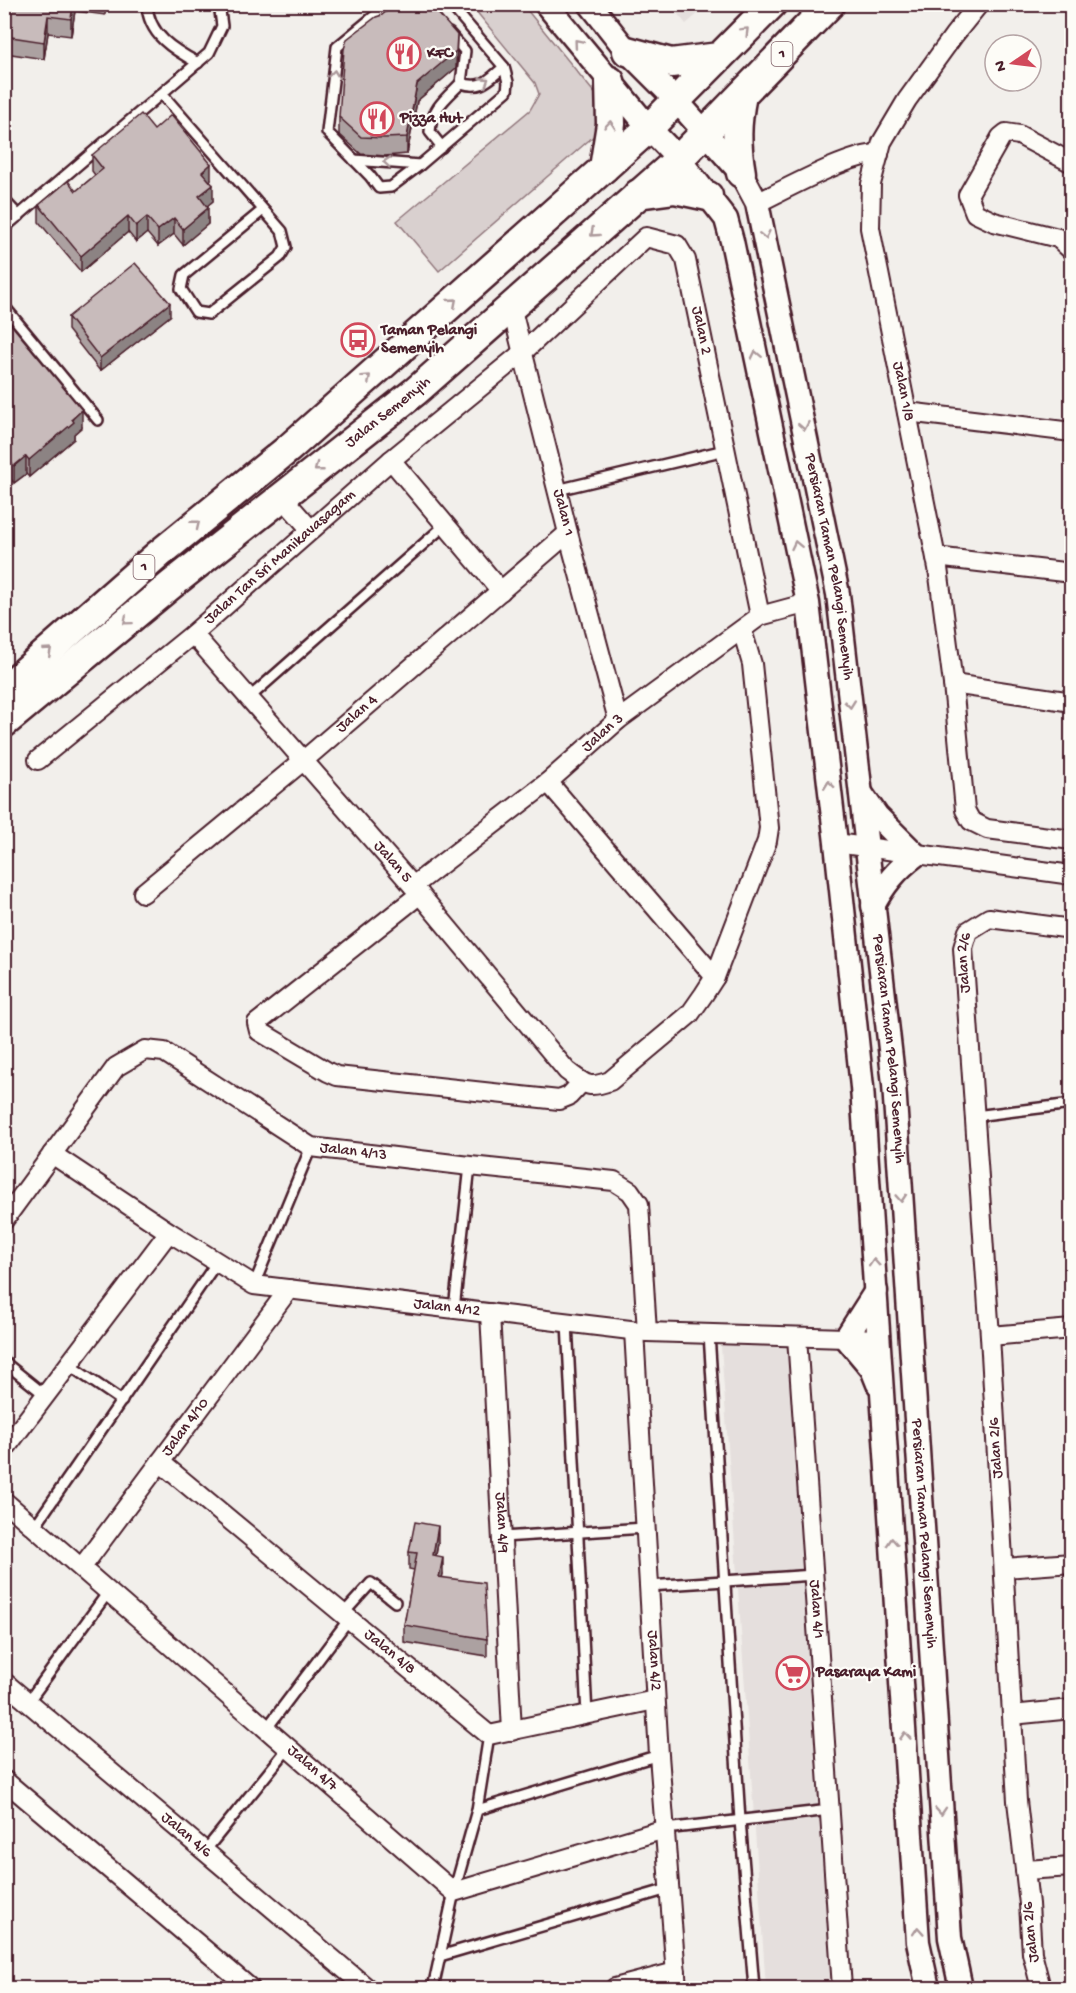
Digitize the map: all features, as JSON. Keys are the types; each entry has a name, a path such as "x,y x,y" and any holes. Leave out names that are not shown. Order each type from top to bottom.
{"main road":[{"name":"1","path":"4,690 159,555 288,449 649,128 772,4"},
{"name":"Jalan Semenyih","path":"4,723 172,584 416,391 679,159 830,4"},
{"path":"627,51 671,63 719,57"},
{"path":"604,168 611,124 610,81"},
{"path":"741,95 736,123 741,173"},
{"path":"638,194 675,189 708,196"}],"street":[{"name":"Persiaran Taman Pelangi Semenyih","path":"546,4 649,128 679,159 726,219 808,603 862,1087 918,1942 928,1989"},
{"name":"Persiaran Taman Pelangi Semenyih","path":"590,4 627,51 706,132 741,173 757,202 838,594 894,1084 950,1938 961,1989"},
{"name":"Jalan 1/8","path":"979,4 907,100 882,142 871,184 870,228 936,557 953,684 965,810 971,821 987,829 1071,840"},
{"path":"1071,163 1019,135 1006,133 1001,137 968,195 975,213 994,222 1058,238 1071,250"},
{"path":"757,202 851,159 879,154"},
{"name":"Jalan 2","path":"522,353 646,237 677,244 686,260 760,616"},
{"name":"Jalan 1","path":"511,306 618,720"},
{"name":"Jalan Tan Sri Manikavasagam","path":"38,760 194,634 391,460 522,353"},
{"path":"907,412 1071,432"},
{"path":"391,460 501,591"},
{"path":"282,497 311,530"},
{"name":"Jalan 4","path":"143,893 304,760 568,533"},
{"path":"936,557 1071,573"},
{"path":"832,563 830,577 817,596 808,603 818,608 832,623 844,642"},
{"name":"Jalan 3","path":"588,1084 559,1100 337,1076 266,1036 259,1031 257,1023 548,782 618,720 760,616 808,603"},
{"path":"588,1084 610,1081 690,1014 715,977 769,835 753,664 742,630"},
{"name":"Jalan 5","path":"194,634 416,890 567,1071 588,1084"},
{"path":"953,684 1071,702"},
{"path":"548,782 715,977"},
{"path":"860,792 877,816 916,855"},
{"path":"836,843 1071,875"},
{"path":"873,906 883,886 898,868 916,855"},
{"name":"Jalan 2/6","path":"1041,1989 1032,1953 1017,1801 990,1336 963,948 968,932 989,918 1071,929"},
{"name":"Jalan 4/13","path":"7,1211 116,1067 145,1050 164,1052 311,1147 614,1181 630,1191 639,1204 640,1332"},
{"name":"Jalan 4/12","path":"52,1154 254,1285 640,1332 879,1339"},
{"path":"4,1450 169,1232"},
{"name":"Jalan 4/10","path":"82,1567 289,1289"},
{"path":"876,1291 846,1338 872,1369 882,1394"},
{"path":"907,1295 897,1319 888,1332 879,1339 896,1351 914,1385"},
{"name":"Jalan 4/9","path":"490,1313 512,1731"},
{"path":"990,1336 1071,1329"},
{"name":"Jalan 4/2","path":"640,1332 645,1528 658,1755 677,1980"},
{"name":"Jalan 4/1","path":"797,1337 842,1989"},
{"name":"Jalan 4/8","path":"160,1462 489,1735"},
{"name":"Jalan 4/7","path":"4,1501 454,1892"},
{"path":"1004,1569 1071,1563"},
{"name":"Jalan 4/6","path":"4,1682 368,1989"},
{"path":"489,1735 656,1700"},
{"path":"1012,1715 1071,1710"},
{"path":"4,1780 250,1989"},
{"path":"454,1892 665,1829"},
{"path":"1025,1870 1071,1867"},
{"path":"615,1989 677,1980"}],"lane":[{"path":"147,4 147,10 159,36 172,49 198,63"},
{"path":"4,228 209,53 222,26 219,4"},
{"path":"389,4 337,47 327,132 379,188 391,187 507,91 508,82 504,67 450,4"},
{"path":"359,29 378,27"},
{"path":"442,147 430,132 431,119 438,106 461,83 465,51 444,28"},
{"path":"461,83 474,87 483,84 504,67"},
{"path":"162,94 282,231 286,247 280,257 209,314 196,312 182,289 184,275 263,210"},
{"path":"354,160 420,165"},
{"path":"4,200 19,216"},
{"path":"4,306 98,420"},
{"path":"557,490 725,450"},
{"path":"250,697 445,525"},
{"path":"975,1116 1071,1104"},
{"path":"254,1285 311,1147"},
{"path":"454,1309 470,1166"},
{"path":"35,1526 217,1262"},
{"path":"567,1323 587,1715"},
{"path":"709,1334 740,1821 754,1989"},
{"path":"4,1362 45,1395"},
{"path":"69,1365 122,1401"},
{"path":"502,1537 645,1528"},
{"path":"649,1586 814,1575"},
{"path":"267,1728 371,1583 395,1602"},
{"path":"28,1702 109,1591"},
{"path":"433,1989 454,1892 477,1810 489,1735"},
{"path":"205,1851 289,1748"},
{"path":"477,1810 658,1755"},
{"path":"665,1829 830,1810"},
{"path":"440,1956 668,1889"}],"shaded area":[{"path":"471,5 523,5 605,106 603,128 439,271 397,221 530,110 539,94 535,83"},
{"path":"670,5 708,5 686,24"},
{"path":"721,1346 787,1346 836,1988 766,1988"}],"building":[{"path":"4,4 73,4 71,19 48,16 44,42 5,36 8,15 4,14"},
{"path":"395,4 430,4 457,35 456,51 417,84 407,137 361,137 339,117 344,49 347,39"},
{"path":"141,114 154,130 171,115 211,164 202,172 213,185 199,196 208,208 183,229 174,218 158,230 147,217 136,226 128,216 81,256 39,205 68,181 76,191 103,169 92,155"},
{"path":"135,263 170,303 100,358 68,317"},
{"path":"4,316 82,410 72,419 74,422 29,460 26,456 14,466 4,455"},
{"path":"415,1522 438,1526 433,1555 443,1557 439,1577 484,1583 487,1639 404,1625 417,1553 409,1552"}],"place":[{"name":"KFC","path":"404,54"},
{"name":"Pizza Hut","path":"377,119"},
{"name":"Taman Pelangi Semenyih","path":"358,340"},
{"name":"Pasaraya Kami","path":"793,1673"}]}
